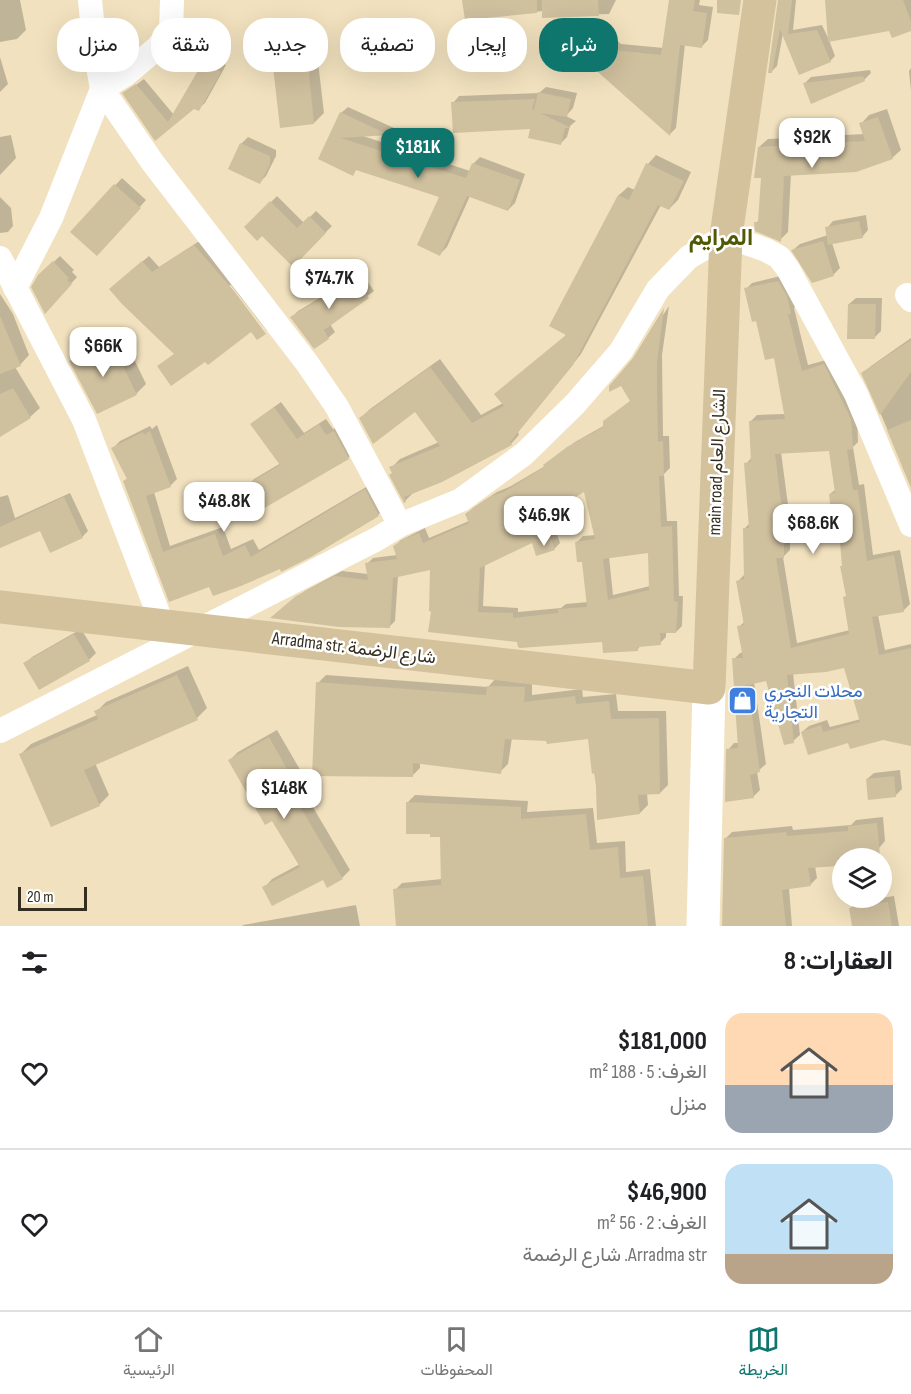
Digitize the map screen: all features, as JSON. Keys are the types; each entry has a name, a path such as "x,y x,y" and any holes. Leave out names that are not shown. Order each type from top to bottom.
{"main road":[{"name":"main road الشارع العام","path":"703,926 709,688 726,236 760,0"},
{"name":"Arradma str. شارع الرضمة","path":"0,607 709,688"}],"street":[{"path":"90,0 94,50 102,89 153,163 325,389 337,407 400,525"},
{"path":"15,288 51,218 102,89 125,75 157,48 171,32 172,0"},
{"path":"0,731 201,630 400,525 461,500 524,454 575,404 621,351 658,289 689,258 726,236 766,250 779,257 788,269 856,394 911,525"},
{"path":"0,258 84,420 163,626"}],"building":[{"path":"462,0 537,0 537,13 465,18"},
{"path":"542,0 598,0 599,16 542,18"},
{"path":"669,0 695,0 693,11 707,13 702,48 680,45 670,136 598,72 618,72 618,50 661,55"},
{"path":"717,0 741,0 739,15 717,13"},
{"path":"778,0 792,0 788,34 817,30 831,62 799,75 780,29 772,73 768,73"},
{"path":"825,0 903,0 911,21 911,31 892,38 889,31 828,42"},
{"path":"197,72 221,72 199,111 194,109 155,141 122,93 136,84 168,122"},
{"path":"274,72 309,72 314,124 280,128"},
{"path":"863,76 865,81 811,104 803,83"},
{"path":"538,92 571,99 567,117 540,113 571,128 565,128 561,145 528,138 530,129 453,133 451,102 535,99 532,109 534,110"},
{"path":"340,112 389,135 341,138 466,178 472,163 520,180 508,211 467,196 440,256 417,245 439,197 356,170 353,176 318,159"},
{"path":"878,117 893,159 856,172 784,176 781,242 755,231 754,222 758,222 761,178 754,178 758,147 865,141 859,123"},
{"path":"240,143 270,156 270,164 260,184 228,169"},
{"path":"646,163 684,181 669,210 658,205 573,365 510,442 512,445 442,482 404,497 406,502 404,503 389,475 392,473 389,467 440,446 415,412 373,444 359,418 430,367 472,423 504,406 494,394 566,335 549,326 618,195 629,200"},
{"path":"114,184 141,208 97,256 70,232"},
{"path":"270,201 297,228 309,216 326,233 293,267 262,236 257,241 244,227"},
{"path":"859,221 863,238 828,245 825,227"},
{"path":"823,241 834,276 812,283 791,250"},
{"path":"194,245 234,291 266,334 257,340 251,332 208,365 205,362 171,386 157,366 174,354 109,289 142,261 152,272"},
{"path":"53,261 72,284 45,314 31,287 38,275"},
{"path":"352,274 369,298 324,330 329,339 314,349 290,317 330,293 328,291"},
{"path":"778,281 787,296 791,314 788,314 802,371 824,364 851,419 853,449 847,450 853,490 858,490 867,561 894,555 904,612 872,617 879,655 911,648 911,746 883,740 850,749 848,743 808,755 801,732 821,725 823,732 860,722 844,668 787,675 794,743 784,745 766,681 734,688 732,658 743,658 737,626 744,625 736,581 744,579 743,528 749,528 744,463 751,462 749,421 785,419 774,358 765,360 756,321 752,322 744,288","holes":["829,451 835,493 829,494 832,519 838,518 842,566 840,566 846,596 843,597 849,634 791,648 776,558 784,558 784,527 775,454"]},
{"path":"848,304 876,304 875,339 847,339"},
{"path":"664,308 657,362 658,442 663,441 664,476 659,476 661,527 672,526 674,601 678,602 676,633 660,633 661,645 638,647 638,651 603,653 602,642 520,648 517,642 428,632 431,612 429,611 430,570 393,578 390,628 339,627 270,618 296,596 335,576 368,580 365,563 397,559 393,546 406,538 419,533 423,543 469,523 465,514 489,497 504,492 544,467 543,465 567,447 603,427 603,421 630,401 621,386 609,392 609,386 633,358","holes":["584,492 595,539 575,542 577,562 582,562 587,607 558,609 558,613 513,618 513,613 478,612 480,568 532,543 536,556 555,550 543,517","648,553 649,590 608,600 603,559"]},
{"path":"0,316 21,366 0,374"},
{"path":"911,340 911,372 880,415 861,373"},
{"path":"111,341 137,395 97,414 69,361"},
{"path":"13,388 31,418 0,437 0,394"},
{"path":"274,407 297,439 319,424 326,435 334,431 349,459 261,510 246,485 280,465 250,424"},
{"path":"911,420 911,488 887,430"},
{"path":"150,431 171,487 146,496 163,552 215,534 223,556 245,545 251,557 365,489 379,516 311,557 281,572 280,569 213,596 209,587 169,602 123,481 127,479 111,448 143,432 144,435"},
{"path":"64,497 83,538 50,553 40,531 0,548 0,527"},
{"path":"74,634 90,661 39,690 23,663"},
{"path":"177,675 198,720 84,770 100,806 51,827 19,754 98,719 94,711"},
{"path":"316,682 486,695 487,686 525,687 524,702 575,696 576,704 609,701 611,719 659,718 660,794 638,795 640,814 597,820 596,786 594,773 592,774 588,739 547,744 546,741 505,739 501,774 413,763 413,777 312,776"},
{"path":"748,687 760,772 750,775 754,798 725,802 726,749 738,748 734,688"},
{"path":"269,737 305,801 299,805 343,879 327,888 323,880 272,906 262,887 300,867 272,821 265,825 228,760"},
{"path":"894,776 896,797 868,800 866,779"},
{"path":"406,802 521,807 521,819 586,814 590,850 618,847 620,878 643,876 648,926 396,926 393,889 441,885 440,837 430,837 430,834 406,834"},
{"path":"877,823 879,848 832,848 832,866 808,868 811,886 782,890 786,926 722,926 724,838 786,832 787,836 848,831 848,826"},
{"path":"849,908 889,908 892,926 852,926"}],"place":[{"name":"محلات النجري التجارية","path":"743,701"}],"district":[{"name":"المرايم","path":"721,237"}]}
